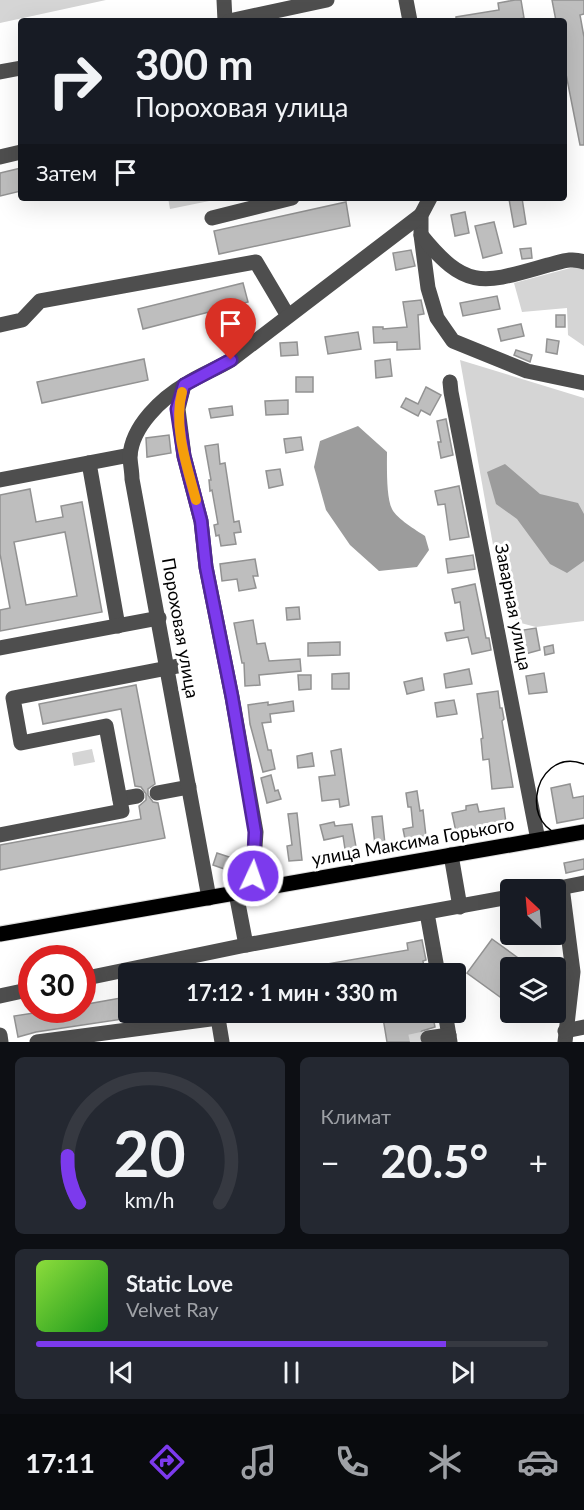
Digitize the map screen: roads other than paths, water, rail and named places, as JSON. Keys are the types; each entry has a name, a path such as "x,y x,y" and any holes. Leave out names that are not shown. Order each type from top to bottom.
{"main road":[{"name":"улица Максима Горького","path":"0,934 584,832"}],"street":[{"path":"224,0 227,18"},
{"path":"241,18 327,0"},
{"path":"406,0 409,18"},
{"path":"0,72 18,69"},
{"path":"0,157 18,153"},
{"path":"212,218 280,201"},
{"path":"428,201 421,215 428,288 437,318 453,341 527,370 584,383"},
{"name":"Пороховая улица","path":"209,898 189,787 173,667 159,618 132,479 130,455 134,437 164,399 184,385 231,360 421,215"},
{"path":"422,235 440,258 466,276 483,280 574,258 584,261"},
{"path":"0,324 22,320 40,301 256,262 288,316"},
{"name":"Заварная улица","path":"450,382 538,840"},
{"name":"Пороховая улица","path":"184,385 177,409 184,456 201,521 206,567 232,697 255,832 252,890"},
{"path":"0,480 130,455"},
{"path":"89,464 118,626"},
{"path":"0,648 159,618"},
{"path":"0,835 122,811 106,726 21,743 13,698 173,667"},
{"path":"157,793 189,787"},
{"path":"120,799 137,796"},
{"path":"451,855 460,907"},
{"path":"566,886 584,883"},
{"path":"236,893 246,945"},
{"path":"96,976 246,945 500,899"},
{"path":"427,913 436,963"},
{"path":"565,1036 573,972 566,939"},
{"path":"0,996 18,992"},
{"path":"37,1042 218,1018 222,1042"},
{"path":"428,1038 449,1038 447,1023"},
{"path":"565,1036 584,1027"},
{"path":"0,1035 1,1042"}],"tunnel":[{"path":"410,1042 428,1038"}],"tram line":[{"path":"584,764 566,762 551,768 541,781 537,796 538,812 546,826 561,835 584,836"}]}
